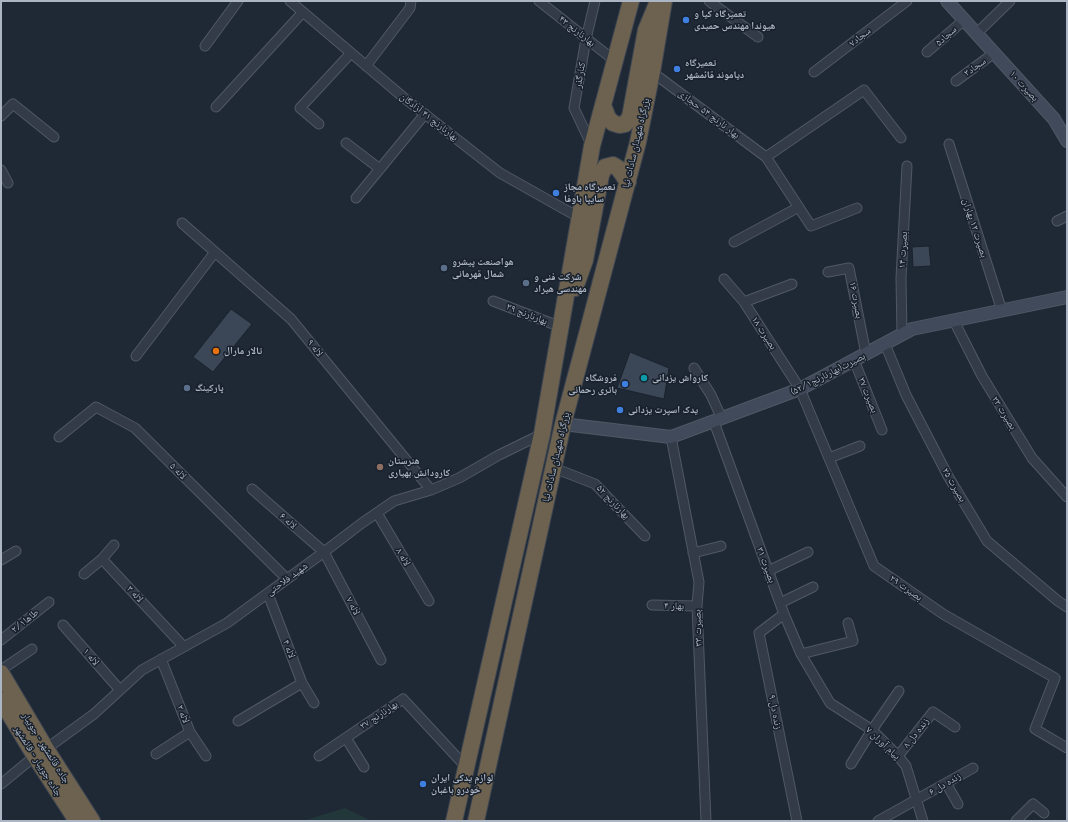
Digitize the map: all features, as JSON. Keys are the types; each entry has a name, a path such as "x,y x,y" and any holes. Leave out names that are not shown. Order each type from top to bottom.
{"highway":[{"name":"بزرگراه شهیدان سادات نیا","path":"454,821 542,434 592,146 630,1"},
{"path":"603,105 608,118 619,125 626,124 630,117 646,30 658,1"},
{"name":"بزرگراه شهیدان سادات نیا","path":"476,821 563,424 638,142 664,1"},
{"path":"561,327 585,260 601,175 605,167 613,165 618,168 628,182"},
{"name":"جاده قائمشهر - جویبار","path":"1,673 41,753 92,821"},
{"name":"جاده جویبار - قائمشهر","path":"1,700 41,753 77,821"}],"street":[{"path":"205,46 238,1"},
{"name":"بهارنارنج ۴۱ آزادگان","path":"290,1 424,114 500,173 580,218"},
{"path":"366,66 410,8 411,1"},
{"name":"بهارنارنج ۴۳","path":"539,1 615,61"},
{"name":"کنارگذر","path":"592,146 574,108 586,39 595,1"},
{"path":"708,1 758,37"},
{"name":"سجاد۷","path":"814,72 907,1"},
{"name":"بصیرت ۱۰","path":"947,1 1054,120 1067,141"},
{"path":"976,34 1010,1"},
{"path":"216,107 303,12"},
{"name":"سجاد۵","path":"928,52 964,20"},
{"path":"318,124 300,108 351,53"},
{"name":"سجاد۳","path":"956,81 994,53"},
{"name":"بهار نارنج ۵۴ حجازی","path":"652,72 766,157 811,226 857,208"},
{"path":"766,157 864,90 901,138"},
{"path":"1,116 13,104 54,137"},
{"path":"356,198 424,114"},
{"path":"346,143 380,169"},
{"name":"بصیرت ۱۲ بهاران","path":"949,144 1002,311"},
{"name":"بصیرت ۱۴","path":"902,335 906,264 906,166"},
{"path":"1,170 8,183"},
{"path":"734,242 799,207"},
{"path":"1057,221 1067,216"},
{"name":"لاله ۹","path":"182,223 291,319 431,490"},
{"path":"136,356 215,252"},
{"name":"بصیرت ۱۶","path":"828,272 849,268 866,354"},
{"name":"بصیرت ۱۸","path":"724,279 744,302 800,389"},
{"path":"744,302 792,284"},
{"name":"بصیرت(بهارنارنج۵۲/۱)","path":"563,424 671,437 800,389 912,329 1067,297"},
{"name":"بهارنارنج ۳۹","path":"493,301 561,327"},
{"name":"بصیرت ۲۳","path":"954,321 982,376 1032,458 1067,497"},
{"name":"بصیرت ۲۵","path":"885,344 906,395 944,469 987,541 1067,607"},
{"name":"بصیرت ۲۷","path":"854,360 882,430"},
{"name":"بصیرت ۳۱","path":"694,368 711,395 768,571 784,614 801,654 830,703"},
{"name":"بصیرت ۲۹","path":"800,389 874,566 943,614 1055,678 1035,729 1067,748"},
{"name":"لاله ۵","path":"59,437 96,407 135,428 286,579"},
{"name":"شهید فلاحتی","path":"1,784 94,714 142,670 227,624 362,523 394,501 431,490 459,478 499,455 542,434"},
{"name":"بصیرت ۳۳","path":"671,437 699,582 697,606 706,821"},
{"path":"829,458 860,446"},
{"name":"بهارنارنج ۵۲","path":"554,468 595,484 644,536"},
{"name":"لاله ۶","path":"252,489 324,552"},
{"name":"لاله ۸","path":"377,513 430,601"},
{"path":"84,574 102,559 114,545"},
{"path":"693,553 721,546"},
{"path":"1,560 16,551"},
{"name":"لاله ۷","path":"324,552 381,660"},
{"path":"768,571 808,552"},
{"name":"لاله ۳","path":"102,559 184,648"},
{"path":"780,603 813,587"},
{"name":"لاله ۴","path":"268,594 302,683 314,703"},
{"name":"طاها۲/۱","path":"1,640 49,602"},
{"name":"بهار ۴","path":"652,605 697,606"},
{"name":"زنده دل ۹","path":"784,614 759,633 797,821"},
{"path":"801,654 853,641 848,623"},
{"name":"لاله ۱","path":"63,625 120,690"},
{"path":"1,670 32,649"},
{"name":"لاله ۲","path":"156,754 190,732 161,659"},
{"path":"238,720 302,683"},
{"path":"851,764 899,691"},
{"name":"بهارنارنج ۳۷","path":"319,756 403,699 466,768"},
{"name":"پیام آوران ۷","path":"830,703 872,730 906,766 923,821"},
{"name":"زنده دل ۸","path":"898,756 933,712 955,726"},
{"path":"190,732 206,756"},
{"path":"346,738 364,767"},
{"name":"زنده دل ۶","path":"878,821 973,768"},
{"path":"946,783 958,804"},
{"path":"1016,821 1033,804 1044,813"}],"green space":[{"path":"345,808 372,821 306,821 306,820"}],"building":[{"path":"929,246 931,266 913,267 912,247"},
{"path":"231,309 252,324 213,372 193,357"},
{"name":"کارواش یزدانی","path":"630,352 669,368 664,399 617,388"}],"place":[{"name":"تعمیرگاه کیا و هیوندا مهندس حمیدی","path":"686,20"},
{"name":"تعمیرگاه دیاموند قائمشهر","path":"677,69"},
{"name":"تعمیرگاه مجاز سایپا باوفا","path":"556,193"},
{"name":"هواصنعت پیشرو شمال قهرمانی","path":"444,268"},
{"name":"شرکت فنی و مهندسی هیراد","path":"526,283"},
{"name":"تالار مارال","path":"216,351"},
{"name":"کارواش یزدانی","path":"644,378"},
{"name":"فروشگاه باتری رحمانی","path":"625,384"},
{"name":"پارکینگ","path":"187,388"},
{"name":"یدک اسپرت یزدانی","path":"620,410"},
{"name":"هنرستان کارودانش بهیاری","path":"380,467"},
{"name":"لوازم یدکی ایران خودرو باغبان","path":"423,784"}]}
